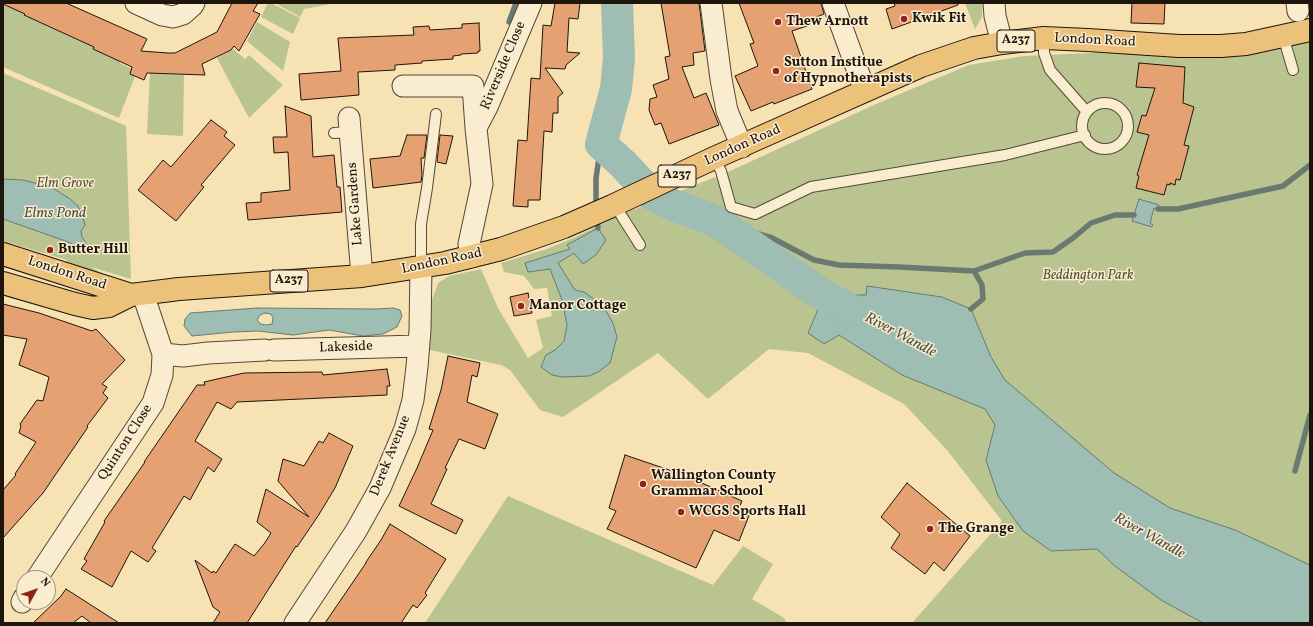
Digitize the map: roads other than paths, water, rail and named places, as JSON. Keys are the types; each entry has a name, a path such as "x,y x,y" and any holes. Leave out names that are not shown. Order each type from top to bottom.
{"main road":[{"name":"London Road","path":"3,283 93,308 109,306 137,295 179,288 362,276 421,267 471,257 543,235 591,216 714,158 742,147 921,66 974,48 1044,38 1179,46 1221,46 1246,44 1310,30"},
{"name":"London Road","path":"3,254 137,295"}],"street":[{"path":"136,3 162,15 173,17 183,14 194,3"},
{"name":"Riverside Close","path":"476,128 487,107 531,3"},
{"path":"711,3 721,79 727,111 742,147"},
{"path":"833,3 865,91"},
{"path":"994,3 1002,43"},
{"name":"Riverside Close","path":"403,86 473,86 482,184 469,244 471,257"},
{"name":"Lake Gardens","path":"345,127 362,276"},
{"name":"Derek Avenue","path":"296,623 356,531 380,488 404,429 413,400 419,338 421,267"},
{"name":"Quinton Close","path":"42,570 153,403 162,375 163,354 150,317 137,295"},
{"name":"Lakeside","path":"163,354 183,356 419,338"}],"lane":[{"path":"1283,36 1293,70"},
{"path":"1044,38 1044,53 1050,70 1087,112"},
{"path":"1106,103 1114,104 1125,114 1128,128 1126,136 1122,142 1116,146 1108,148 1094,146 1085,135 1082,123 1087,112 1092,107 1106,103"},
{"path":"421,267 421,224 436,114"},
{"path":"714,158 721,171 731,207 755,214 811,187 1005,155 1085,135"},
{"path":"614,205 640,245"}],"water":[{"name":"Elms Pond","path":"3,179 23,180 53,188 70,199 78,206 83,218 85,225 81,231 86,247 79,251 71,243 3,219"},
{"path":"1139,199 1159,205 1158,209 1154,208 1150,223 1153,225 1152,227 1132,221"},
{"path":"598,228 606,240 596,255 583,264 574,253 558,263 575,290 584,292 595,300 606,311 613,323 617,337 610,363 598,372 589,376 562,377 552,375 541,367 546,355 555,350 564,341 567,325 562,300 550,269 528,272 525,263 570,249 567,245"},
{"path":"837,286 842,295 866,295 867,286 942,297 971,309 991,357 1005,380 1114,473 1170,508 1235,530 1310,565 1310,623 1203,623 1161,600 1115,566 1097,549 1051,551 1023,531 998,496 986,460 995,425 985,409 902,375 839,335 824,344 808,333 821,302 815,290"},
{"path":"257,308 393,308 400,310 402,316 397,327 383,334 363,336 329,330 293,335 258,331 192,336 184,326 185,319 190,313","holes":["265,313 271,314 273,318 272,324 261,324 257,320 260,315"]}],"waterway":[{"path":"509,22 516,3"},
{"name":"River Wandle","path":"617,3 619,58 616,89 601,144 623,164 651,194 671,204 716,221 815,290 854,312"},
{"path":"596,208 596,178 601,144"},
{"path":"1158,209 1178,209 1283,186 1310,165"},
{"path":"716,221 772,238 814,260 839,265 974,271 1025,253 1053,252 1091,223 1115,215 1134,215"},
{"path":"597,217 598,228"},
{"path":"971,309 983,299 982,285 974,271"},
{"path":"1295,471 1310,415"}],"place":[{"name":"Kwik Fit","path":"904,19"},
{"name":"Thew Arnott","path":"778,22"},
{"name":"Sutton Institue of Hypnotherapists","path":"776,71"},
{"name":"Butter Hill","path":"50,250"},
{"name":"Manor Cottage","path":"521,306"},
{"name":"Wallington County Grammar School","path":"643,484"},
{"name":"WCGS Sports Hall","path":"681,512"},
{"name":"The Grange","path":"930,529"}],"park label":[{"name":"Elm Grove","path":"65,184"},
{"name":"Beddington Park","path":"1088,276"}]}
